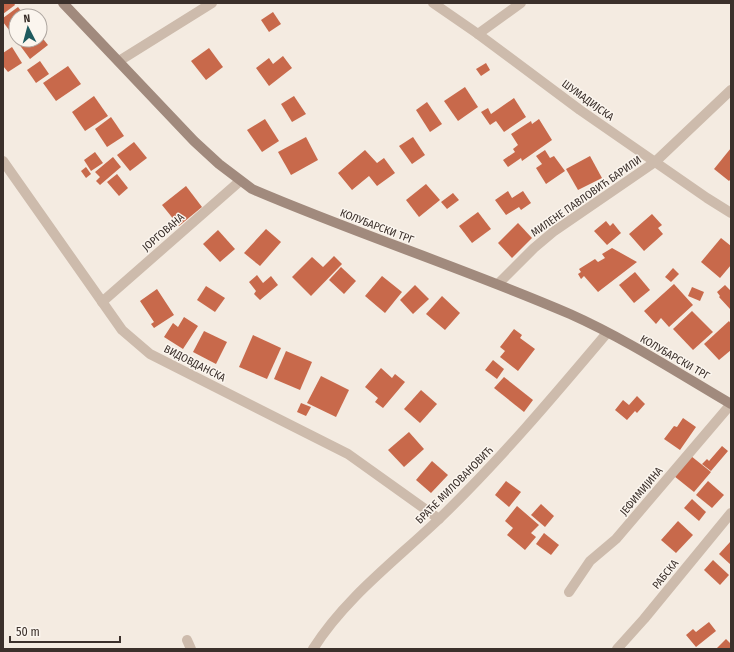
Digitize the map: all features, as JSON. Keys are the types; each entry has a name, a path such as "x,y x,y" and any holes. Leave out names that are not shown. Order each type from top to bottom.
{"street":[{"name":"КОЛУБАРСКИ ТРГ","path":"63,3 194,141 219,164 252,189 498,284 571,315 607,333 731,404"},
{"path":"119,61 212,3"},
{"name":"ШУМАДИЈСКА","path":"433,3 478,34 580,110 731,213"},
{"path":"478,34 522,3"},
{"name":"МИЛЕНЕ ПАВЛОВИЋ БАРИЛИ","path":"498,284 534,248 553,232 655,162 731,90"},
{"name":"ВИДОВДАНСКА","path":"3,161 122,330 150,354 348,454 439,519"},
{"name":"ЈОРГОВАНА","path":"102,302 240,181"},
{"name":"БРАЋЕ МИЛОВАНОВИЋ","path":"313,649 354,598 439,519 539,415 607,333"},
{"name":"ЈЕФИМИЈИНА","path":"569,592 590,561 616,539 731,404"},
{"name":"РАБСКА","path":"617,649 644,619 731,513"}],"building":[{"path":"3,3 14,3 15,5 8,8 8,10 3,14"},
{"path":"273,12 281,24 269,32 261,20"},
{"path":"8,14 8,28 3,22 3,18"},
{"path":"13,48 22,63 8,72 3,66 3,53"},
{"path":"22,48 44,48 30,59"},
{"path":"209,48 223,67 206,80 191,61"},
{"path":"283,56 292,68 269,86 256,68 269,58 273,64"},
{"path":"40,61 49,74 36,83 27,70"},
{"path":"486,63 490,70 481,76 476,69"},
{"path":"68,66 81,84 56,101 43,83"},
{"path":"465,87 478,107 458,121 444,101"},
{"path":"94,96 108,116 85,131 72,112"},
{"path":"294,96 306,114 292,122 281,104"},
{"path":"514,98 526,117 504,132 496,121 490,125 481,112 488,108 491,114"},
{"path":"427,102 442,124 430,132 416,110"},
{"path":"111,117 124,136 107,147 95,129"},
{"path":"265,119 279,141 262,152 247,130"},
{"path":"539,119 552,140 522,161 521,158 508,167 503,160 515,152 513,149 518,145 511,134 531,121 532,124"},
{"path":"306,137 318,160 291,175 278,152"},
{"path":"413,137 425,155 412,164 399,146"},
{"path":"134,142 147,158 130,171 117,155"},
{"path":"731,148 731,179 729,181 714,169"},
{"path":"365,150 377,163 384,158 395,173 377,186 369,176 352,190 338,173"},
{"path":"545,150 550,158 554,156 565,171 546,184 536,168 542,164 536,156"},
{"path":"95,152 103,163 91,171 84,160"},
{"path":"590,156 602,178 578,190 566,169"},
{"path":"113,157 121,167 100,185 96,181 100,177 95,172"},
{"path":"86,167 91,174 86,178 81,171"},
{"path":"117,174 128,188 119,196 107,182"},
{"path":"426,184 440,200 419,217 406,200"},
{"path":"186,186 202,207 179,226 162,205"},
{"path":"508,191 512,198 523,191 531,203 521,210 519,207 506,215 495,200"},
{"path":"453,193 459,200 447,209 441,202"},
{"path":"478,212 491,229 472,243 459,226"},
{"path":"652,214 662,225 658,228 663,234 644,251 629,234"},
{"path":"606,221 610,226 613,223 621,233 607,245 594,231"},
{"path":"518,223 532,238 512,258 498,243"},
{"path":"266,229 281,242 260,266 244,253"},
{"path":"218,230 235,249 220,262 203,244"},
{"path":"721,238 731,246 731,265 720,278 701,262"},
{"path":"612,248 637,262 598,292 584,276 581,279 578,274 581,272 579,269 595,259 598,262 605,258 602,254"},
{"path":"334,256 342,264 311,296 292,277 312,257 323,267"},
{"path":"341,267 356,281 344,294 329,280"},
{"path":"673,268 679,274 671,282 665,277"},
{"path":"635,272 650,290 634,303 619,285"},
{"path":"257,275 263,283 271,276 278,285 260,300 254,294 256,291 249,282"},
{"path":"382,276 402,292 385,313 365,296"},
{"path":"674,284 693,305 669,327 661,318 656,324 644,311"},
{"path":"415,285 429,299 413,314 400,300"},
{"path":"725,285 731,291 730,309 719,297 720,296 717,292"},
{"path":"206,286 225,298 215,312 197,300"},
{"path":"692,287 704,292 700,301 688,296"},
{"path":"157,289 174,315 154,328 151,324 154,322 140,301"},
{"path":"442,296 460,313 445,330 426,314"},
{"path":"692,311 713,332 693,350 673,329"},
{"path":"184,317 198,326 183,349 164,337 173,323 178,327"},
{"path":"729,321 731,324 731,350 719,360 704,344"},
{"path":"514,329 522,335 520,338 535,349 518,371 500,357 505,351 500,347"},
{"path":"204,331 227,342 216,364 193,352"},
{"path":"253,335 281,348 267,379 239,367"},
{"path":"286,351 312,362 300,390 274,379"},
{"path":"493,360 504,369 497,379 485,370"},
{"path":"381,368 392,378 395,374 405,382 383,408 375,402 378,398 365,387"},
{"path":"321,376 349,390 336,417 307,403"},
{"path":"504,377 533,400 524,412 494,388"},
{"path":"421,390 437,404 420,423 404,409"},
{"path":"637,396 645,404 637,413 635,411 627,420 615,410 623,400 629,405"},
{"path":"301,403 311,407 306,416 297,412"},
{"path":"683,418 696,427 680,450 664,439 674,426 677,427"},
{"path":"409,432 424,449 404,467 388,450"},
{"path":"722,446 728,451 711,471 702,464 707,459 709,461"},
{"path":"691,456 711,472 694,492 674,476"},
{"path":"432,461 448,475 431,493 416,480"},
{"path":"506,481 521,492 509,507 495,495"},
{"path":"708,481 724,495 712,508 696,495"},
{"path":"692,499 706,512 699,521 684,508"},
{"path":"541,504 554,516 545,527 531,515"},
{"path":"517,506 539,525 531,533 536,537 525,550 507,535 513,528 505,521"},
{"path":"678,521 693,535 676,553 661,540"},
{"path":"544,533 559,545 551,555 536,544"},
{"path":"731,541 731,565 719,554"},
{"path":"713,560 729,575 720,585 704,570"},
{"path":"709,622 716,631 696,647 686,635 693,629 696,632"},
{"path":"726,639 731,644 731,649 716,649"}]}
